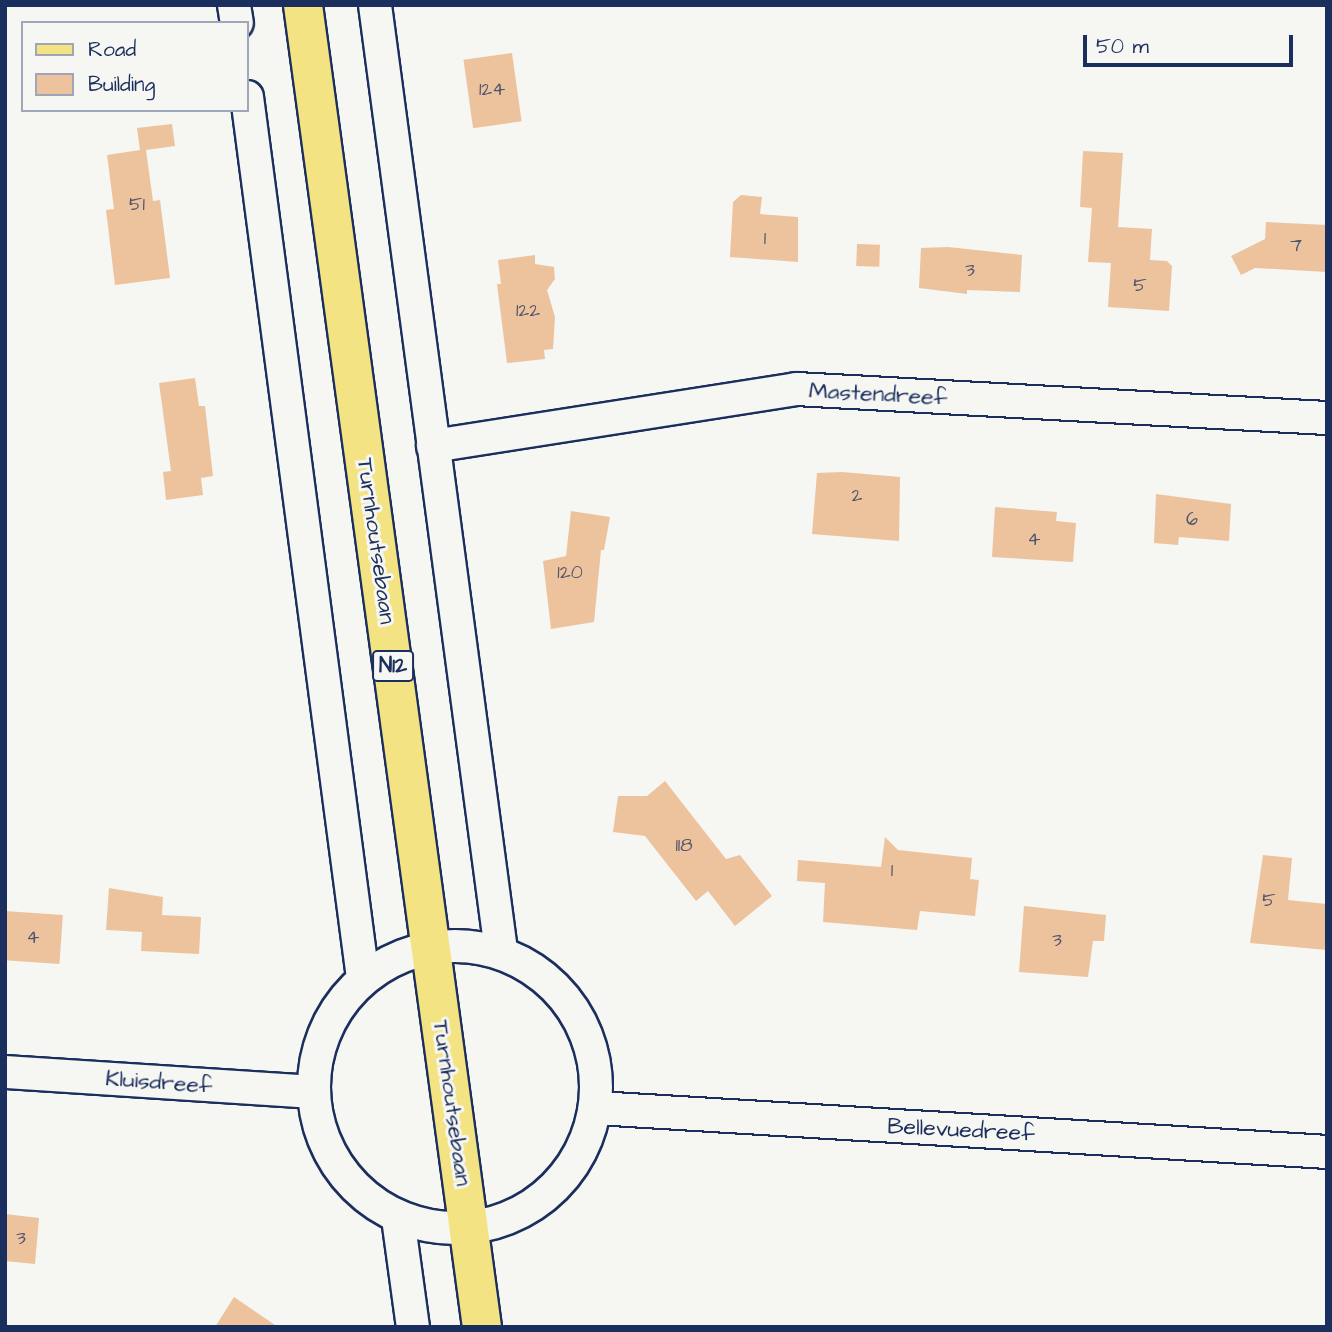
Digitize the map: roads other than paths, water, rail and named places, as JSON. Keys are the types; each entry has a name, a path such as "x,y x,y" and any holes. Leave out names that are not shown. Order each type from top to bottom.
{"main road":[{"name":"Turnhoutsebaan","path":"303,5 482,1327"}],"street":[{"path":"375,5 501,950"},
{"path":"248,105 363,978"},
{"name":"Mastendreef","path":"433,446 796,389 1327,418"},
{"path":"432,946 501,950 535,969 573,1006 594,1055 596,1108 585,1144 566,1176 539,1202 505,1220 469,1229 433,1227 398,1217 364,1197 338,1167 320,1132 313,1093 318,1049 331,1020 363,978 396,957 432,946"},
{"name":"Kluisdreef","path":"5,1072 313,1093"},
{"name":"Bellevuedreef","path":"596,1108 1327,1152"},
{"path":"398,1217 413,1327"}]}
